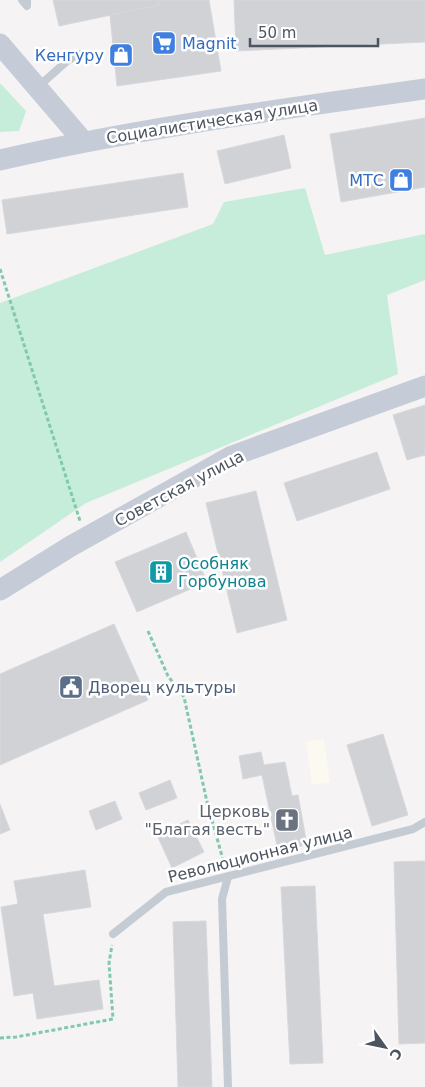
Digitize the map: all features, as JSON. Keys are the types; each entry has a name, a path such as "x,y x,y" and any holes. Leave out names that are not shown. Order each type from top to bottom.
{"main road":[{"path":"0,44 83,141"},
{"name":"Социалистическая улица","path":"0,160 83,141 195,122 425,89"},
{"name":"Советская улица","path":"0,590 85,538 232,456 425,386"}],"lane":[{"path":"22,0 27,6 27,0"},
{"path":"38,88 67,60 80,54"},
{"name":"Революционная улица","path":"113,934 166,892 413,829 425,822"},
{"path":"228,877 222,899 228,1087"}],"path":[{"path":"0,269 85,538"},
{"path":"148,631 168,676 184,696 207,802 228,877"},
{"path":"0,1038 16,1037 113,1019 109,962 113,934"}],"shaded area":[{"path":"324,739 330,782 312,785 306,742"}],"green space":[{"path":"0,83 26,111 19,131 0,132"},
{"path":"305,188 325,255 425,234 425,280 387,295 398,374 86,503 0,562 0,303 213,224 224,202"}],"building":[{"path":"53,0 158,0 159,5 59,26"},
{"name":"Magnit","path":"158,0 209,0 221,71 117,86 110,15 159,5"},
{"path":"234,0 425,0 425,42 236,51"},
{"path":"425,118 425,187 341,202 330,134"},
{"path":"284,135 291,168 225,184 217,151"},
{"path":"183,173 188,207 7,234 2,200"},
{"path":"425,405 425,455 407,460 393,415"},
{"path":"377,452 390,489 297,521 284,483"},
{"path":"256,491 287,620 237,633 206,503"},
{"name":"Особняк Горбунова","path":"186,532 207,582 137,612 115,562"},
{"name":"Дворец культуры","path":"114,624 148,700 0,765 0,674"},
{"path":"383,734 408,815 372,826 347,745"},
{"name":"Церковь \"Благая весть\"","path":"261,752 264,765 285,762 292,796 298,795 307,845 278,850 262,775 243,779 239,756"},
{"path":"170,780 177,798 146,810 139,793"},
{"path":"115,801 122,819 96,830 89,811"},
{"path":"0,804 10,830 0,834"},
{"path":"188,820 204,852 172,868 157,835"},
{"path":"425,861 425,1043 399,1044 394,862"},
{"path":"85,870 91,907 43,914 54,986 99,980 103,1009 37,1019 33,993 14,996 1,907 18,904 14,881"},
{"path":"315,886 323,1063 290,1064 281,887"},
{"path":"206,921 212,1087 178,1087 173,922"}],"place":[{"name":"Magnit","path":"164,43"},
{"name":"Кенгуру","path":"121,55"},
{"name":"МТС","path":"401,180"},
{"name":"Особняк Горбунова","path":"161,572"},
{"name":"Дворец культуры","path":"71,687"},
{"name":"Церковь \"Благая весть\"","path":"287,820"}]}
